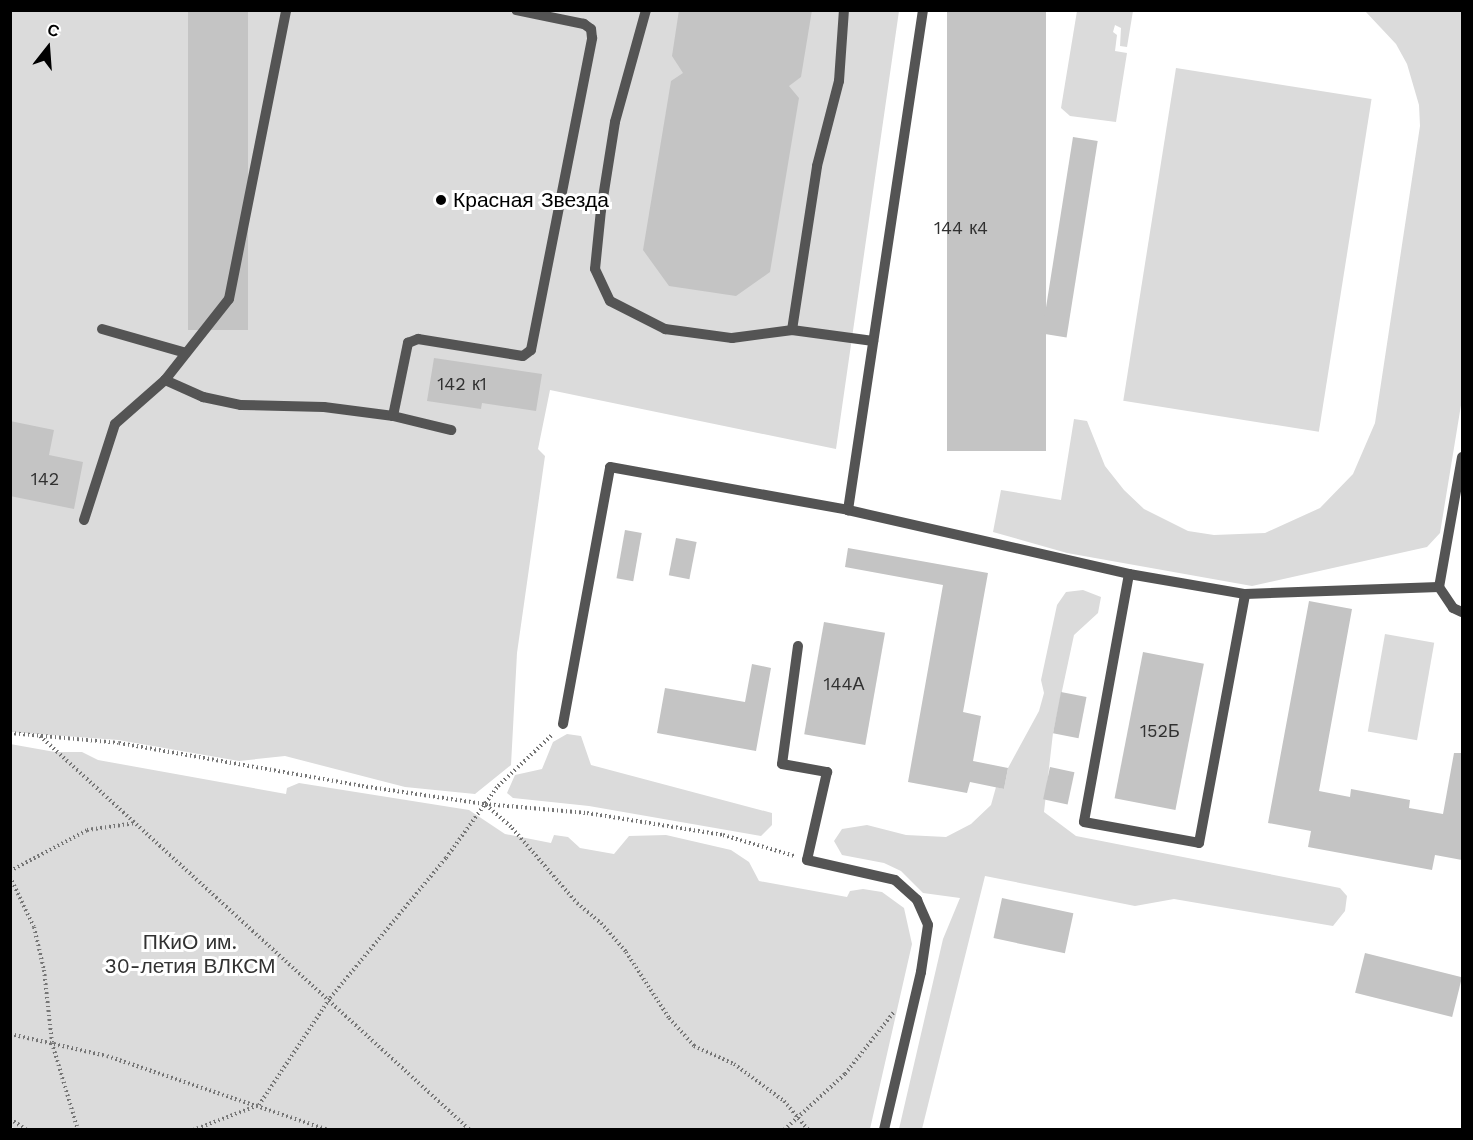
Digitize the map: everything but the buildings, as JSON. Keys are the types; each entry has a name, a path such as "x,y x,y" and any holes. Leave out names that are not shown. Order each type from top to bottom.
{"lane":[{"path":"84,520 115,424 165,380 229,299 286,10"},
{"path":"393,416 408,343 418,339 523,356 531,350 592,38 591,29 585,24 516,10"},
{"path":"646,10 615,122 595,269 610,301 665,328 732,338 792,330 873,341"},
{"path":"792,330 817,166 839,81 844,10"},
{"path":"848,510 923,10"},
{"path":"102,329 186,353"},
{"path":"165,380 203,397 241,405 324,407 393,416 451,430"},
{"path":"1462,457 1438,588 1453,608 1462,612"},
{"path":"563,724 610,466 848,510 1129,574 1245,594 1438,588"},
{"path":"1129,574 1084,822 1199,843 1245,594"},
{"path":"798,646 782,764 827,772 807,860 895,880 917,900 928,925 921,972 884,1130"}],"path":[{"path":"193,1130 259,1105 330,998 446,858 498,786 563,724"},
{"path":"10,733 118,743 485,804 587,813 723,835 807,860"},
{"path":"39,736 330,998 470,1130"},
{"path":"485,804 512,828 577,903 601,923 626,952 669,1018 694,1046 734,1064 784,1101 808,1130"},
{"path":"10,871 87,830 135,823"},
{"path":"10,877 34,927 44,970 52,1043 78,1130"},
{"path":"784,1130 845,1074 898,1007"},
{"path":"10,1034 106,1056 259,1105 328,1130"},
{"path":"10,1119 27,1130"}],"green space":[{"name":"Красная Звезда","path":"10,11 899,11 836,449 550,390 538,449 545,456 517,653 511,765 475,794 405,787 285,756 239,761 118,740 11,732"},
{"path":"1077,11 1133,11 1127,47 1120,46 1121,28 1115,25 1113,32 1117,35 1115,51 1127,53 1116,122 1070,116 1061,108"},
{"path":"1365,11 1462,11 1462,399 1440,533 1427,547 1252,586 1067,553 993,532 1001,490 1061,500 1074,419 1087,421 1105,466 1124,490 1144,509 1188,531 1214,535 1265,533 1320,508 1353,474 1375,423 1420,126 1419,105 1407,64 1396,44"},
{"path":"1176,68 1372,99 1319,432 1123,401"},
{"path":"1083,590 1101,597 1098,613 1074,635 1053,733 1044,812 1076,836 1340,888 1347,896 1345,911 1333,926 1174,899 1135,906 985,876 922,1129 899,1129 943,939 960,898 923,893 901,871 884,863 842,855 834,841 842,829 867,825 906,835 946,837 971,824 991,805 996,787 1004,789 1008,768 1039,711 1044,693 1041,680 1057,605 1066,592"},
{"path":"1385,634 1434,643 1417,740 1368,731"},
{"path":"567,734 581,736 591,765 772,813 772,825 761,836 589,806 513,798 507,793 515,775 542,769 553,742"},
{"name":"ПКиО им. 30-летия ВЛКСМ","path":"10,744 55,752 82,752 98,760 286,794 287,788 299,783 469,810 505,834 551,843 554,835 568,837 580,848 614,854 629,836 666,835 731,850 749,862 759,881 847,897 850,891 863,889 882,892 904,908 912,944 870,1129 15,1129 10,1126"}],"place":[{"name":"Красная Звезда","path":"441,200"}]}
